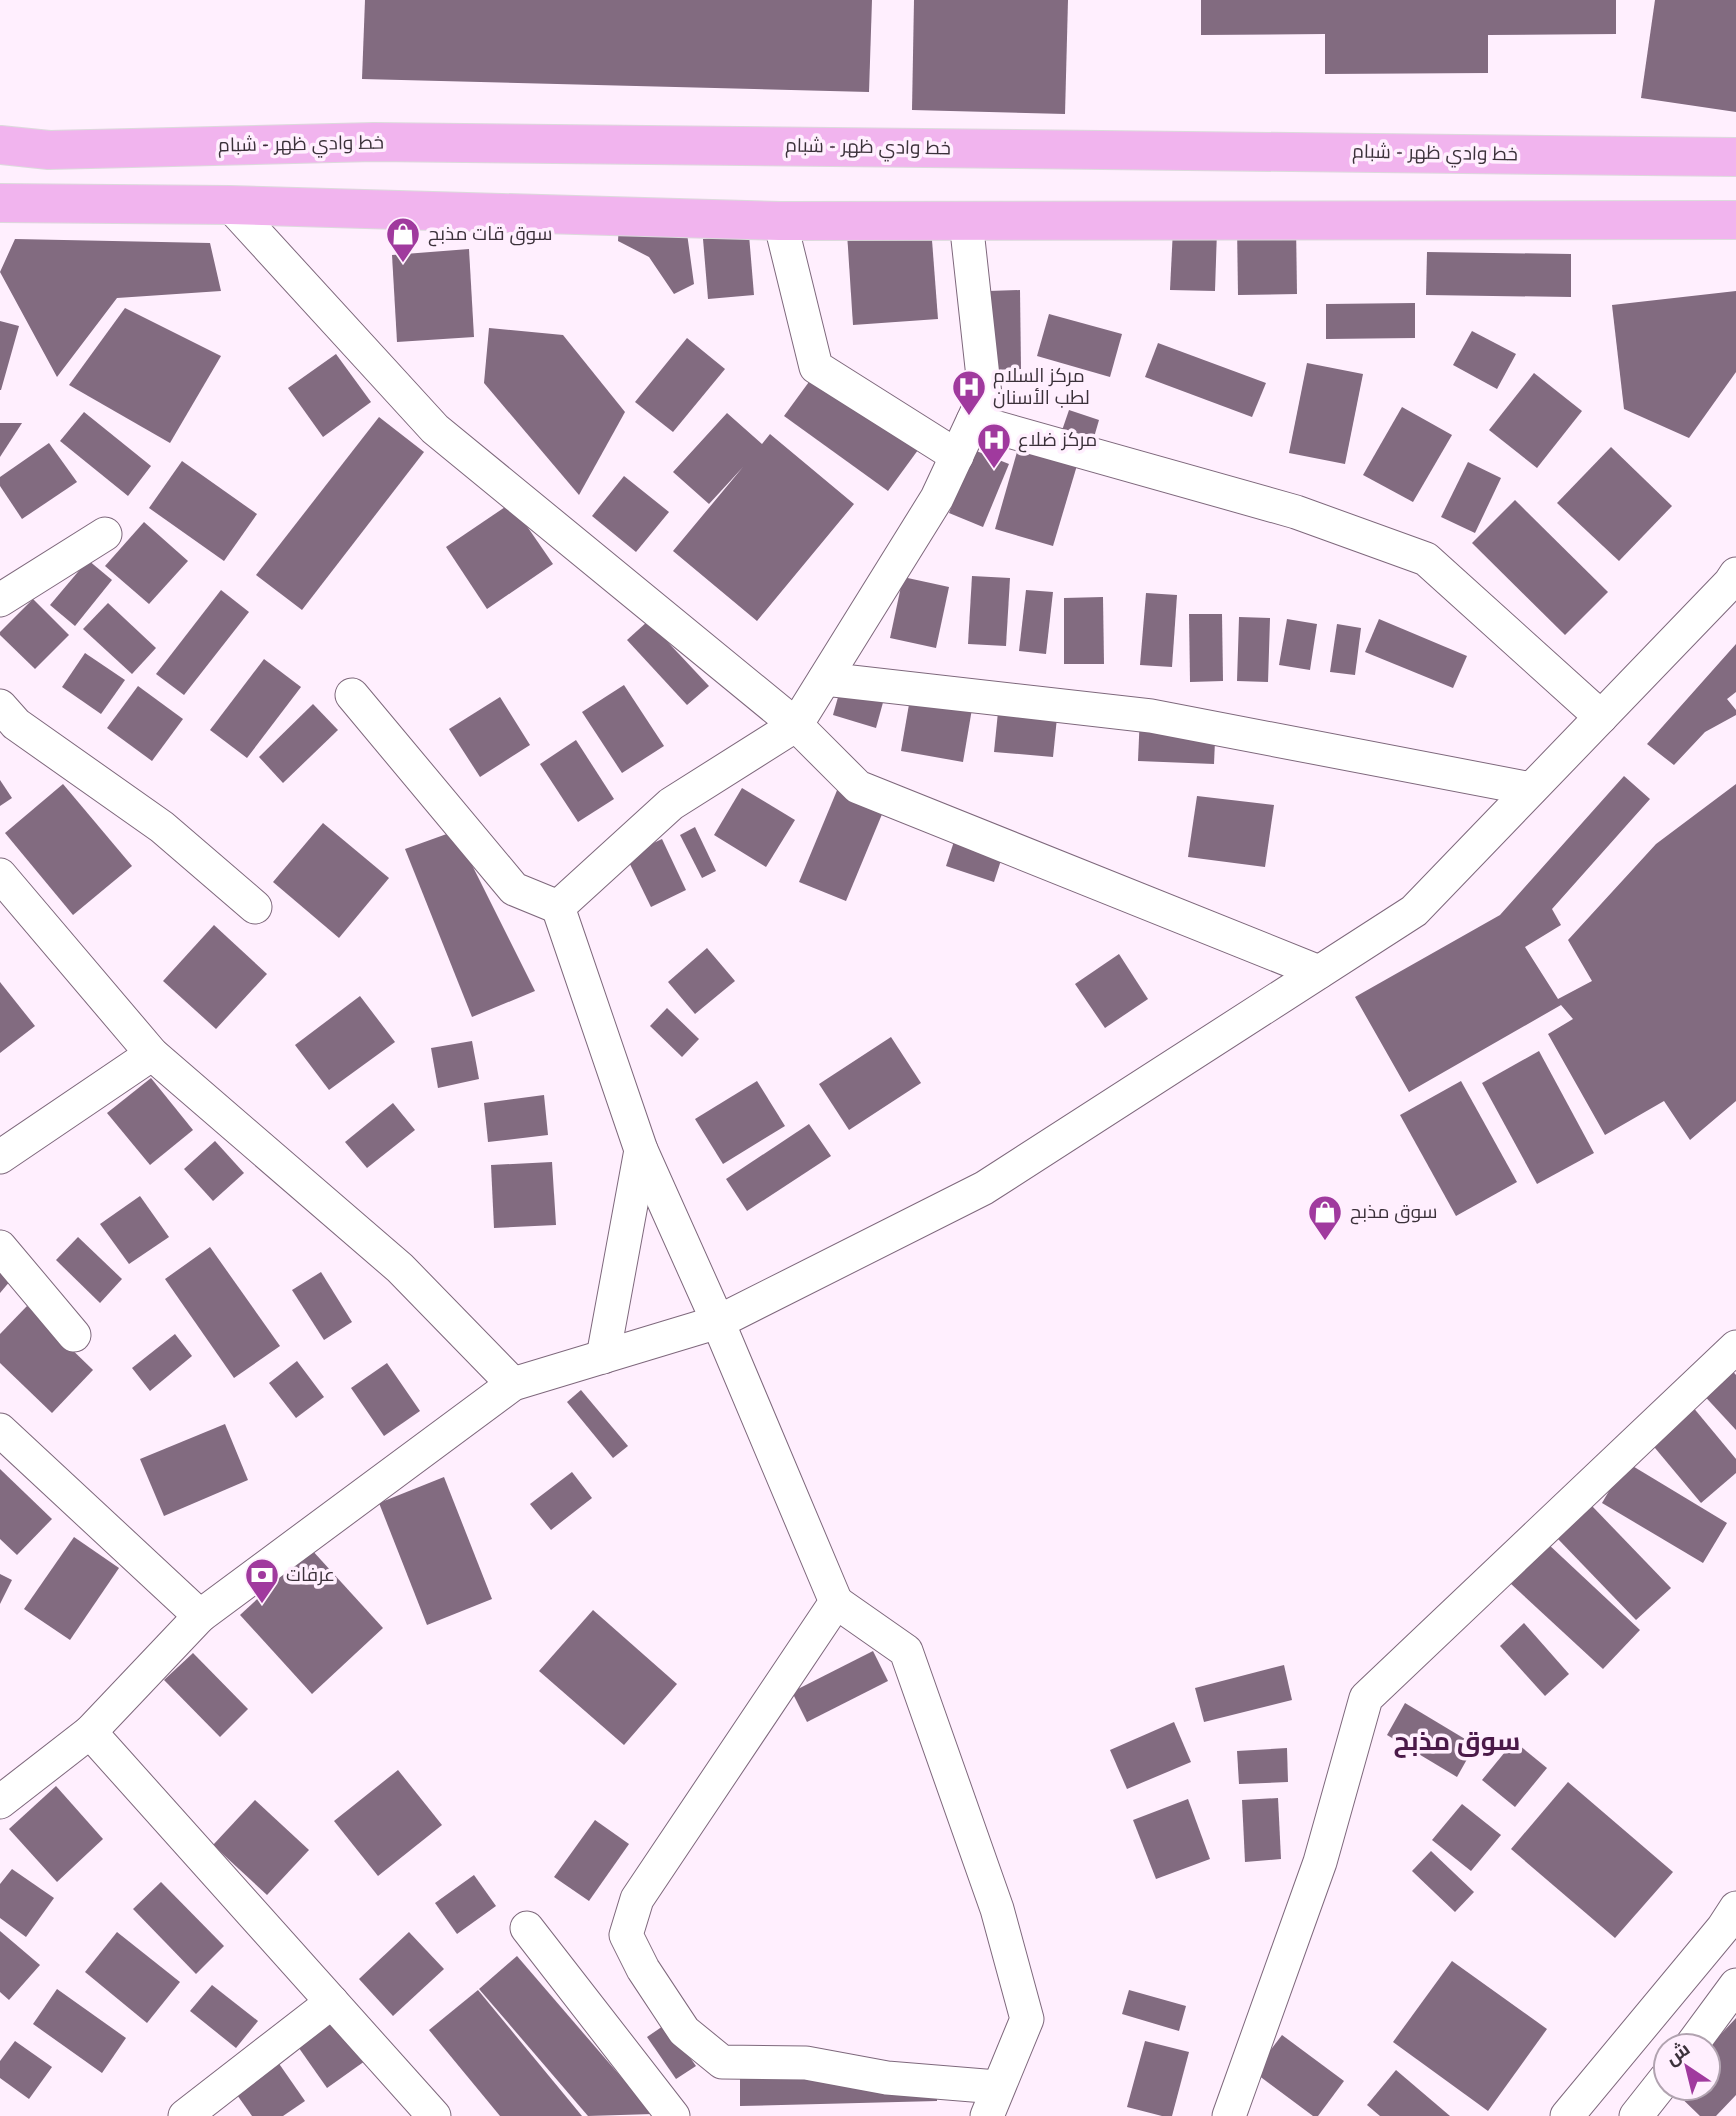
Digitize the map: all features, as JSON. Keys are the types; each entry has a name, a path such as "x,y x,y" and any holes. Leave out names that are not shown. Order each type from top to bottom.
{"main road":[{"name":"خط وادي ظهر - شبام","path":"0,145 50,150 388,142 1736,157"},
{"path":"0,203 230,205 780,221 1736,220"}],"street":[{"path":"230,205 435,429 796,725 858,787 1319,972"},
{"path":"780,221 816,367 957,456"},
{"path":"558,907 671,804 796,725 937,498 985,395 966,221"},
{"path":"973,421 1296,512 1426,559 1601,716"},
{"path":"0,600 105,534"},
{"path":"0,1802 90,1732 200,1616 513,1384 718,1322 984,1188 1414,911 1736,574"},
{"path":"825,679 1151,716 1531,789"},
{"path":"352,695 514,889 558,907 641,1150 718,1322 836,1602 906,1651 997,1909 1027,2019 992,2101 806,2063 722,2062 684,2031 643,1969 626,1935 637,1899 836,1602"},
{"path":"0,706 16,724 162,827 255,906"},
{"path":"0,875 152,1054 400,1268 513,1384"},
{"path":"0,1157 152,1054"},
{"path":"603,1357 641,1150"},
{"path":"0,1247 74,1335"},
{"path":"1229,2116 1320,1862 1366,1698 1736,1347"},
{"path":"0,1430 200,1616"},
{"path":"90,1732 434,2116"},
{"path":"1567,2116 1724,1928 1736,1908"},
{"path":"527,1928 673,2116"},
{"path":"1701,2032 1736,1985"},
{"path":"185,2116 332,2003"},
{"path":"1636,2116 1652,2096"}],"building":[{"path":"365,0 872,0 869,92 362,79"},
{"path":"914,0 1068,0 1065,114 912,110"},
{"path":"1201,0 1616,0 1616,34 1488,35 1488,73 1325,74 1325,34 1201,35"},
{"path":"1655,0 1736,0 1736,112 1641,98"},
{"path":"619,223 686,226 694,284 674,294 649,257 618,241"},
{"path":"1296,224 1297,294 1238,295 1237,225"},
{"path":"931,227 938,319 853,325 847,233"},
{"path":"1173,229 1217,230 1215,291 1170,290"},
{"path":"749,235 754,295 708,299 703,239"},
{"path":"15,239 210,243 221,291 117,298 57,377 0,272"},
{"path":"469,249 474,337 397,342 392,255"},
{"path":"1427,252 1571,254 1571,297 1426,295"},
{"path":"1020,290 1021,369 990,370 988,291"},
{"path":"1736,291 1736,372 1689,438 1624,409 1612,305"},
{"path":"1415,303 1415,338 1326,339 1326,304"},
{"path":"125,308 221,356 170,443 69,385"},
{"path":"1049,314 1122,334 1110,377 1037,356"},
{"path":"0,321 19,326 1,390 0,390"},
{"path":"489,328 563,335 625,412 579,495 484,383"},
{"path":"1472,331 1516,354 1497,389 1453,365"},
{"path":"687,338 725,369 673,432 635,402"},
{"path":"1158,343 1266,383 1252,417 1145,377"},
{"path":"336,354 371,402 323,437 288,388"},
{"path":"1307,363 1363,374 1345,464 1289,453"},
{"path":"1534,373 1582,411 1537,468 1489,430"},
{"path":"814,375 918,450 888,491 784,416"},
{"path":"1402,407 1452,435 1413,502 1363,475"},
{"path":"1069,410 1099,420 1088,458 1056,448"},
{"path":"84,412 151,466 128,496 60,441"},
{"path":"727,413 762,444 770,434 854,504 757,621 673,551 743,467 709,504 673,472"},
{"path":"379,417 424,452 302,610 256,575"},
{"path":"0,423 22,423 0,457"},
{"path":"49,443 77,482 22,519 0,486 0,477"},
{"path":"1019,445 1078,462 1053,546 995,529"},
{"path":"1611,447 1672,506 1619,561 1557,503"},
{"path":"974,450 1009,464 983,527 949,513"},
{"path":"182,461 257,514 224,561 149,508"},
{"path":"1468,462 1501,478 1475,533 1441,517"},
{"path":"624,476 669,512 636,552 592,516"},
{"path":"1515,500 1608,592 1565,635 1472,543"},
{"path":"511,503 553,564 487,609 446,547"},
{"path":"144,522 188,561 149,604 105,566"},
{"path":"88,560 112,580 75,626 50,605"},
{"path":"972,576 1010,578 1006,646 968,644"},
{"path":"903,577 949,587 936,648 890,638"},
{"path":"221,590 249,612 184,695 156,674"},
{"path":"1026,590 1053,592 1046,654 1019,651"},
{"path":"1146,593 1177,595 1172,667 1140,665"},
{"path":"1103,597 1104,664 1064,664 1064,598"},
{"path":"33,599 69,635 35,669 0,635"},
{"path":"108,603 156,648 132,674 83,629"},
{"path":"1189,614 1222,614 1223,681 1190,682"},
{"path":"1239,617 1270,618 1268,682 1237,681"},
{"path":"1287,619 1317,624 1310,670 1279,665"},
{"path":"1379,619 1467,656 1453,688 1365,652"},
{"path":"648,621 709,686 687,705 627,640"},
{"path":"1337,624 1361,628 1355,675 1330,672"},
{"path":"1736,644 1736,692 1727,699 1736,710 1736,715 1705,732 1674,765 1647,744"},
{"path":"85,653 125,680 101,714 62,687"},
{"path":"264,659 301,687 247,758 210,730"},
{"path":"847,665 890,677 876,728 833,715"},
{"path":"913,681 975,691 963,762 901,751"},
{"path":"624,685 664,746 622,773 582,712"},
{"path":"138,686 183,719 152,761 107,728"},
{"path":"1000,692 1059,698 1053,757 994,752"},
{"path":"500,697 530,745 480,777 449,729"},
{"path":"313,704 338,730 283,783 259,757"},
{"path":"1140,714 1216,717 1214,764 1138,761"},
{"path":"576,740 614,799 578,822 540,764"},
{"path":"1624,776 1650,799 1552,909 1561,925 1525,947 1558,999 1592,981 1568,940 1656,844 1736,784 1736,1101 1690,1140 1664,1101 1605,1135 1548,1034 1573,1019 1561,1005 1409,1092 1355,997 1500,915"},
{"path":"0,780 12,798 0,806"},
{"path":"63,784 132,866 73,915 5,833"},
{"path":"742,788 795,820 766,867 714,835"},
{"path":"838,788 885,807 846,901 799,882"},
{"path":"1197,796 1274,805 1265,867 1188,857"},
{"path":"323,823 389,878 339,938 273,882"},
{"path":"695,827 716,871 702,878 680,835"},
{"path":"958,829 1006,845 994,882 946,866"},
{"path":"455,831 535,991 472,1017 405,849"},
{"path":"662,839 686,890 651,907 626,856"},
{"path":"214,925 267,974 216,1029 163,981"},
{"path":"707,948 735,981 695,1014 668,982"},
{"path":"1119,954 1148,999 1105,1028 1075,984"},
{"path":"0,982 35,1026 0,1053"},
{"path":"360,996 395,1042 329,1090 295,1045"},
{"path":"667,1008 699,1039 682,1057 650,1026"},
{"path":"891,1037 921,1083 849,1130 819,1084"},
{"path":"472,1041 479,1079 438,1088 431,1048"},
{"path":"1539,1051 1594,1153 1537,1184 1482,1083"},
{"path":"151,1078 193,1130 150,1165 107,1113"},
{"path":"757,1081 785,1126 723,1164 695,1119"},
{"path":"1461,1081 1517,1182 1456,1216 1400,1115"},
{"path":"544,1095 548,1135 488,1142 484,1103"},
{"path":"393,1103 415,1130 367,1168 345,1142"},
{"path":"809,1124 831,1156 747,1211 726,1179"},
{"path":"215,1141 244,1173 213,1201 184,1169"},
{"path":"552,1162 556,1225 494,1228 491,1165"},
{"path":"140,1196 169,1237 129,1264 100,1224"},
{"path":"78,1237 122,1279 100,1303 56,1260"},
{"path":"210,1247 280,1346 234,1378 165,1279"},
{"path":"0,1270 11,1280 0,1293"},
{"path":"321,1272 352,1322 324,1340 292,1290"},
{"path":"27,1306 93,1370 52,1413 0,1363 0,1334"},
{"path":"175,1334 192,1356 150,1391 132,1368"},
{"path":"297,1361 324,1397 296,1418 269,1383"},
{"path":"387,1363 420,1411 384,1436 351,1388"},
{"path":"1727,1365 1736,1375 1736,1430 1699,1390"},
{"path":"581,1390 628,1446 613,1458 567,1402"},
{"path":"1687,1400 1736,1459 1736,1473 1701,1503 1645,1436"},
{"path":"225,1424 248,1480 164,1516 140,1459"},
{"path":"1626,1462 1727,1523 1703,1563 1602,1503"},
{"path":"0,1469 52,1519 17,1555 0,1539"},
{"path":"572,1472 592,1498 551,1530 530,1504"},
{"path":"444,1477 492,1599 427,1625 379,1503"},
{"path":"1592,1506 1671,1588 1636,1620 1558,1539"},
{"path":"74,1537 119,1568 70,1640 24,1609"},
{"path":"1547,1543 1640,1630 1603,1669 1510,1583"},
{"path":"311,1549 383,1628 312,1694 240,1615"},
{"path":"0,1574 12,1580 0,1604"},
{"path":"593,1610 677,1684 624,1745 539,1671"},
{"path":"1524,1623 1569,1674 1545,1696 1500,1646"},
{"path":"873,1651 888,1681 807,1722 792,1692"},
{"path":"193,1653 248,1709 220,1737 164,1680"},
{"path":"1284,1665 1292,1700 1204,1722 1195,1688"},
{"path":"1405,1703 1475,1745 1457,1777 1387,1735"},
{"path":"1174,1722 1191,1762 1127,1789 1110,1750"},
{"path":"1514,1741 1547,1768 1515,1807 1482,1780"},
{"path":"1287,1748 1288,1782 1239,1784 1237,1751"},
{"path":"398,1770 442,1825 378,1876 334,1821"},
{"path":"1568,1782 1673,1872 1615,1938 1511,1849"},
{"path":"56,1786 103,1839 57,1882 9,1829"},
{"path":"1278,1798 1281,1859 1245,1862 1242,1800"},
{"path":"1188,1799 1210,1859 1156,1879 1133,1820"},
{"path":"255,1800 309,1850 267,1895 213,1845"},
{"path":"1462,1804 1501,1835 1471,1871 1432,1840"},
{"path":"595,1820 629,1844 589,1901 554,1877"},
{"path":"1431,1851 1474,1892 1455,1912 1412,1871"},
{"path":"12,1869 54,1898 26,1937 0,1918 0,1884"},
{"path":"474,1875 496,1906 457,1934 435,1903"},
{"path":"161,1882 224,1946 196,1974 133,1909"},
{"path":"0,1931 40,1965 9,2000 0,1992"},
{"path":"117,1932 180,1982 147,2023 85,1972"},
{"path":"409,1932 444,1969 393,2016 359,1979"},
{"path":"517,1956 653,2114 588,2116 479,1989"},
{"path":"1452,1961 1547,2029 1488,2111 1393,2042"},
{"path":"212,1985 258,2021 236,2048 190,2011"},
{"path":"57,1989 126,2038 102,2073 33,2024"},
{"path":"478,1990 582,2116 500,2116 429,2030"},
{"path":"1129,1990 1186,2006 1179,2031 1122,2014"},
{"path":"332,2014 365,2061 327,2088 294,2041"},
{"path":"1736,2018 1736,2095 1716,2116 1700,2116 1686,2102 1722,2102 1722,2033"},
{"path":"666,2024 696,2066 676,2079 647,2037"},
{"path":"1282,2035 1344,2081 1318,2116 1313,2116 1254,2072"},
{"path":"15,2041 52,2067 29,2099 0,2078 0,2061"},
{"path":"1145,2041 1189,2052 1172,2116 1127,2107"},
{"path":"273,2055 305,2101 283,2116 252,2116 230,2085"},
{"path":"936,2067 937,2101 740,2106 740,2072"},
{"path":"1396,2070 1450,2116 1380,2116 1367,2105"}],"place":[{"name":"سوق قات مذبح","path":"403,264"},
{"name":"مركز السلام لطب الأسنان","path":"969,417"},
{"name":"مركز ضلاع","path":"994,470"},
{"name":"سوق مذبح","path":"1325,1242"},
{"name":"عرفات","path":"262,1605"}],"district":[{"name":"سوق مذبح","path":"1457,1741"}]}
